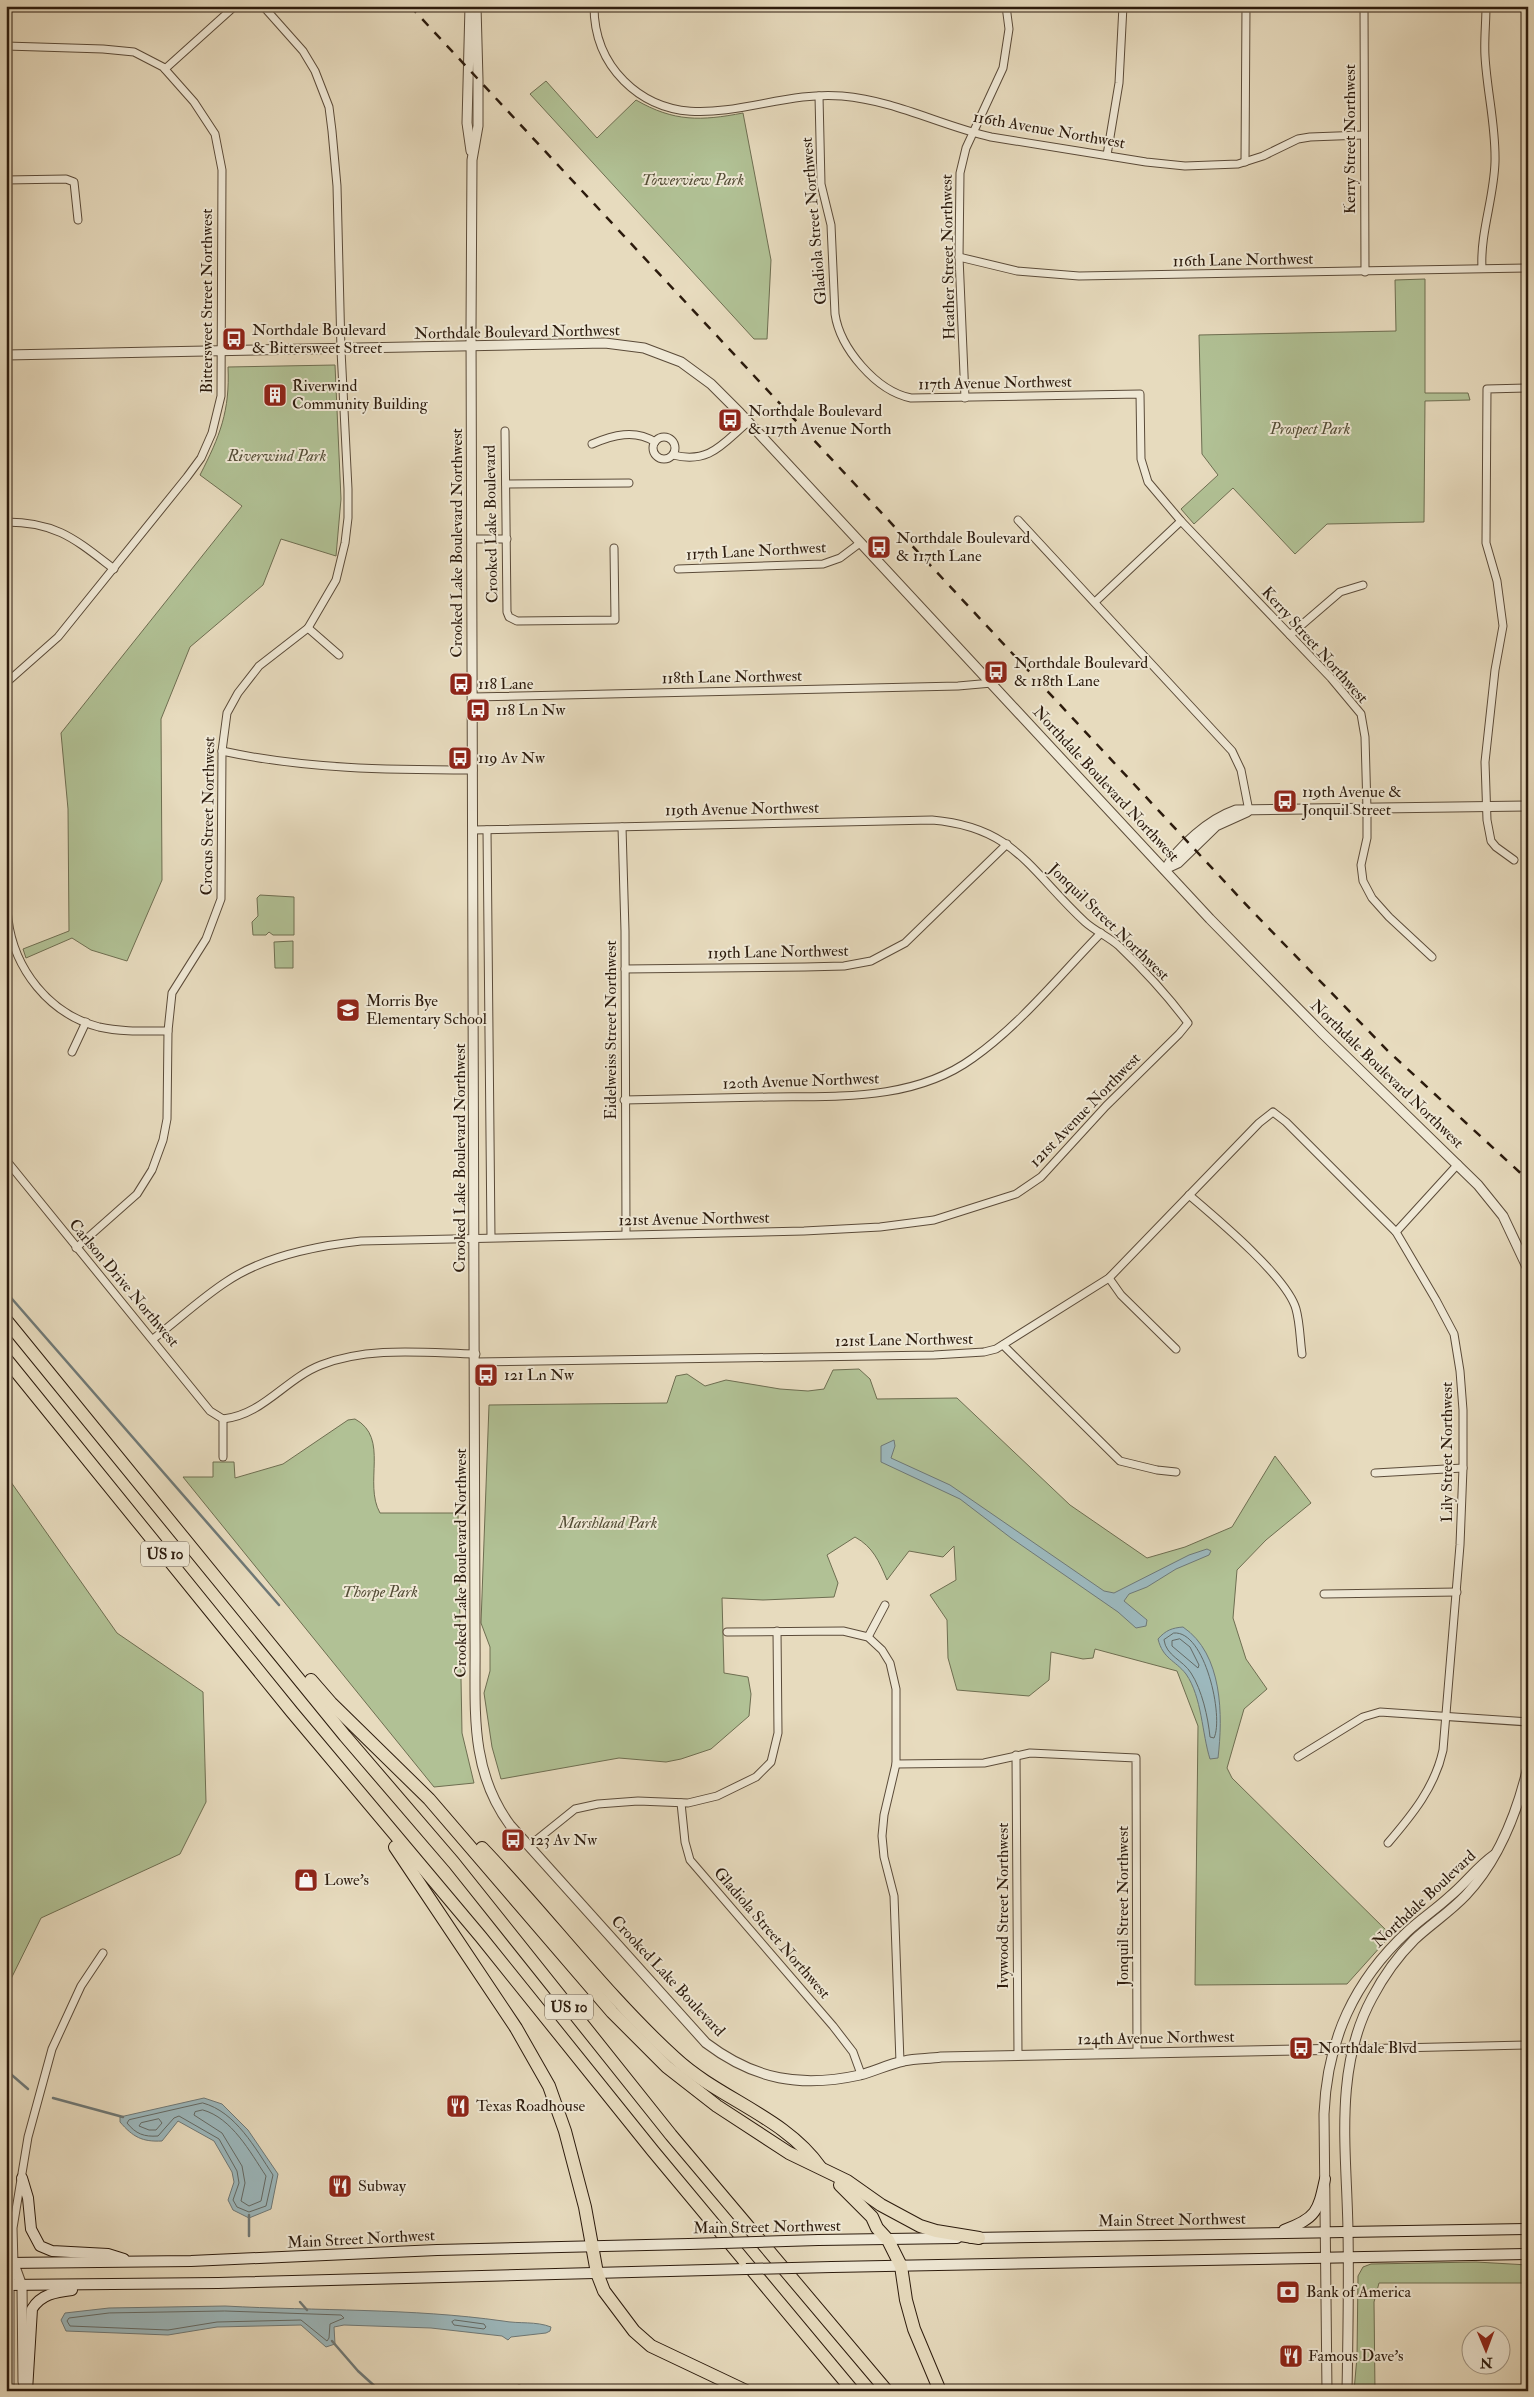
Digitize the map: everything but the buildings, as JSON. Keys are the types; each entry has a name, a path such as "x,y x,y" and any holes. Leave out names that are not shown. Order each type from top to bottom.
{"highway":[{"name":"US 10","path":"6,1320 345,1736 454,1863 671,2135 887,2391"},
{"name":"US 10","path":"6,1359 323,1750 481,1937 652,2151 853,2391"},
{"path":"253,1621 276,1642 331,1703 429,1799 612,2012 667,2067 717,2106 789,2153 821,2168 920,2226 936,2231 980,2238"},
{"path":"323,1750 404,1859 516,2028 544,2078 565,2131 584,2208 597,2273 604,2291 618,2312 651,2346 746,2391"},
{"path":"821,2168 859,2202 888,2240 901,2266 906,2300 914,2329 940,2391"}],"main road":[{"path":"22,2178 28,2198 31,2229 40,2246 52,2252 108,2254 134,2262"},
{"path":"1277,2233 1303,2223 1318,2209 1325,2179"},
{"name":"Main Street Northwest","path":"10,2264 134,2262 437,2250 592,2248 818,2240 1528,2229"},
{"path":"8,2285 227,2283 701,2270 1528,2254"},
{"path":"25,2391 30,2314 36,2302 51,2293 60,2291 109,2288 123,2283"}],"street":[{"path":"6,46 103,49 134,52 165,69 235,6"},
{"name":"Crocus Street Northwest","path":"76,1248 137,1194 146,1182 158,1157 167,1119 168,1031 172,993 206,939 221,899 222,751 227,713 238,693 259,666 308,628 336,580 345,543 348,518 337,186 329,107 315,71 303,51 264,6"},
{"name":"Crooked Lake Boulevard Northwest","path":"470,6 467,123 472,160"},
{"name":"Crooked Lake Boulevard Northwest","path":"476,6 478,117 472,160 471,347 476,1742 485,1780 499,1810 529,1846 567,1886"},
{"name":"116th Avenue Northwest","path":"594,6 596,33 605,56 622,80 643,97 664,107 700,113 819,96 840,95 892,104 974,132 1170,165 1231,165 1263,156 1298,139 1363,135"},
{"name":"Heather Street Northwest","path":"965,398 960,257 960,173 963,157 1003,68 1009,29 1006,6"},
{"path":"1107,155 1119,83 1123,6"},
{"path":"1245,162 1246,6"},
{"name":"Kerry Street Northwest","path":"1364,6 1365,272"},
{"path":"1482,268 1481,254 1493,189 1495,162 1494,130 1485,56 1486,6"},
{"name":"Bittersweet Street Northwest","path":"6,684 58,637 114,569 201,458 218,414 222,382 220,260 222,170 215,134 194,102 165,69"},
{"name":"Gladiola Street Northwest","path":"819,96 821,175 831,225 835,314"},
{"path":"6,180 66,179 74,182 78,220"},
{"name":"116th Lane Northwest","path":"960,257 1017,271 1079,276 1528,268"},
{"name":"117th Avenue Northwest","path":"835,314 838,328 848,348 886,388 911,398 1140,394"},
{"name":"Northdale Boulevard Northwest","path":"6,355 341,350 598,343 644,348 681,362 712,384 1165,870 1322,1034 1478,1185 1503,1216 1528,1270"},
{"path":"1514,860 1496,847 1491,841 1488,831 1485,762 1495,670 1503,626 1497,582 1486,543 1486,389 1528,388"},
{"name":"Kerry Street Northwest","path":"1140,394 1143,472 1154,491 1331,678 1361,714 1365,737 1367,809 1366,844 1361,865 1366,889 1389,917 1432,956"},
{"path":"673,455 675,447 670,440 662,438 655,442 653,450 658,457 666,459 673,455 697,458 709,454 748,422"},
{"name":"Crooked Lake Boulevard","path":"505,431 507,612 509,617 517,621 615,620 614,548"},
{"path":"592,444 621,435 643,436 655,442"},
{"path":"506,484 629,483"},
{"path":"1018,520 1232,752 1241,770 1249,811"},
{"path":"1095,602 1181,521"},
{"path":"6,522 27,522 49,527 70,536 114,569"},
{"path":"473,539 507,539"},
{"name":"117th Lane Northwest","path":"678,568 823,564 840,558 860,543"},
{"path":"1290,635 1340,592 1363,585"},
{"path":"308,628 339,655"},
{"name":"118th Lane Northwest","path":"473,697 958,686 992,683"},
{"path":"222,751 280,762 362,770 473,770"},
{"path":"1165,870 1178,863 1216,826 1249,811 1528,806"},
{"name":"119th Avenue Northwest","path":"473,830 932,820 971,826 987,832 1008,844"},
{"path":"6,824 8,919 16,954 28,976 43,993 65,1012 86,1022 116,1030 168,1031"},
{"name":"Eidelweiss Street Northwest","path":"622,827 625,969 626,1233"},
{"path":"487,830 491,1237"},
{"name":"Jonquil Street Northwest","path":"1008,844 1032,865 1086,923 1119,947 1188,1023"},
{"name":"119th Lane Northwest","path":"625,969 834,966 872,961 905,943 1008,844"},
{"name":"120th Avenue Northwest","path":"624,1100 848,1096 913,1087 939,1078 973,1058 1011,1026 1101,933"},
{"path":"72,1052 86,1022"},
{"name":"121st Avenue Northwest","path":"153,1340 226,1282 272,1260 307,1249 343,1243 491,1237 880,1227 934,1220 1016,1194 1041,1177 1106,1106 1188,1023"},
{"name":"121st Lane Northwest","path":"223,1420 246,1415 298,1377 320,1366 339,1359 383,1353 476,1358 934,1355 984,1352 1003,1345 1108,1278 1259,1123 1273,1112"},
{"name":"Lily Street Northwest","path":"1273,1112 1286,1122 1396,1232 1454,1334 1460,1371 1463,1410 1463,1468 1457,1592 1447,1715 1438,1771 1407,1821 1388,1843"},
{"name":"Carlson Drive Northwest","path":"6,1160 210,1411 223,1420"},
{"path":"1396,1232 1458,1164"},
{"path":"1189,1195 1239,1239 1288,1292 1296,1309 1302,1354"},
{"path":"1108,1278 1121,1295 1176,1349"},
{"path":"1003,1345 1120,1461 1150,1469 1176,1472"},
{"path":"223,1420 223,1457"},
{"path":"1375,1473 1463,1468"},
{"path":"1324,1594 1457,1592"},
{"path":"868,1637 885,1605"},
{"path":"529,1846 575,1810 598,1804 638,1801 681,1803 717,1796 739,1787 756,1777 771,1762 778,1733 777,1631"},
{"path":"727,1632 843,1631 868,1637 882,1650 890,1663 896,1689 896,1764 884,1814 882,1836 884,1857 894,1896 900,2062"},
{"path":"1298,1757 1363,1717 1380,1712 1447,1715 1528,1722"},
{"name":"Jonquil Street Northwest","path":"1016,1755 1030,1752 1136,1758 1137,2053"},
{"path":"896,1764 984,1763 1016,1755"},
{"name":"Ivywood Street Northwest","path":"1016,1755 1018,2056"},
{"path":"1494,1855 1506,1833 1522,1793 1528,1768"},
{"name":"Gladiola Street Northwest","path":"681,1803 685,1842 690,1860 833,2026 853,2052 861,2074"},
{"name":"Northdale Boulevard","path":"1347,2391 1348,2232 1345,2104 1352,2049 1368,2004 1385,1975 1415,1940 1464,1897 1487,1870 1494,1855"},
{"name":"Northdale Boulevard","path":"1327,2391 1325,2089 1332,2050 1347,2012 1372,1970 1407,1931 1458,1890 1480,1865 1494,1855"},
{"name":"Crooked Lake Boulevard","path":"567,1886 706,2043 747,2069 787,2081"},
{"path":"10,2391 8,2285 13,2228 28,2137 52,2049 81,1986 103,1953"},
{"name":"124th Avenue Northwest","path":"787,2081 820,2081 861,2074 900,2062 942,2058 1528,2045"},
{"path":"10,2264 22,2286 25,2391"}],"green space":[{"name":"Towerview Park","path":"546,81 597,138 636,100 663,112 688,118 743,113 771,260 767,339 754,339 530,94"},
{"name":"Prospect Park","path":"1425,279 1425,393 1468,393 1470,400 1425,401 1424,522 1327,524 1295,554 1233,488 1194,524 1181,509 1218,475 1202,454 1199,335 1396,331 1395,280"},
{"name":"Riverwind Park","path":"335,365 341,499 336,556 281,539 263,585 190,647 161,719 162,880 127,961 91,950 72,938 26,958 23,949 69,931 68,809 61,733 242,506 200,475 222,423 227,397 228,367"},
{"path":"260,895 294,897 294,935 273,935 269,932 266,935 253,935 252,922 258,916 257,898"},
{"path":"293,941 293,968 275,968 274,942"},
{"name":"Marshland Park","path":"859,1369 870,1379 877,1399 957,1398 1070,1505 1147,1558 1185,1547 1232,1527 1275,1456 1311,1503 1266,1540 1237,1570 1233,1618 1246,1659 1267,1689 1244,1709 1227,1768 1232,1778 1391,1935 1347,1984 1195,1985 1198,1726 1177,1671 1095,1649 1093,1658 1083,1659 1051,1652 1049,1680 1029,1696 957,1690 948,1658 947,1620 930,1595 956,1580 954,1546 943,1557 909,1551 887,1580 875,1555 855,1537 827,1555 838,1583 834,1597 763,1600 722,1598 724,1673 748,1677 751,1694 749,1716 711,1749 666,1762 619,1758 501,1779 492,1747 484,1693 490,1671 490,1647 481,1623 489,1405 667,1403 676,1376 687,1374 705,1386 726,1380 780,1389 808,1391 824,1389 833,1370"},
{"name":"Thorpe Park","path":"355,1419 365,1427 371,1437 374,1449 375,1501 380,1513 458,1513 462,1733 474,1783 434,1787 183,1477 213,1477 213,1462 234,1462 235,1478 283,1464 348,1420"},
{"path":"6,1475 117,1633 203,1692 206,1802 180,1854 41,1918 6,1989"},
{"path":"1476,2262 1528,2265 1528,2283 1379,2283 1374,2302 1375,2391 1354,2391 1357,2357 1358,2276 1363,2267 1371,2264"}],"water":[{"path":"894,1440 895,1446 891,1458 950,1485 1104,1591 1114,1593 1189,1555 1207,1549 1211,1551 1209,1555 1176,1569 1147,1587 1129,1594 1124,1601 1147,1620 1146,1626 1136,1628 1118,1612 1011,1538 960,1499 881,1462 881,1446"},
{"path":"1183,1627 1196,1639 1206,1653 1213,1669 1220,1705 1218,1758 1210,1759 1199,1704 1191,1683 1182,1669 1163,1651 1158,1639 1169,1630"},
{"path":"204,2098 222,2104 248,2130 278,2174 271,2209 249,2218 233,2210 228,2200 234,2182 232,2172 214,2141 178,2121 162,2141 149,2141 134,2135 120,2122 120,2117"},
{"path":"225,2306 434,2314 533,2323 551,2327 550,2331 546,2333 511,2337 508,2340 502,2336 431,2328 344,2325 334,2327 335,2344 326,2347 301,2325 217,2327 168,2335 66,2331 61,2320 65,2313 109,2308"}],"waterway":[{"path":"6,1292 279,1605"},
{"path":"6,2070 28,2089"},
{"path":"53,2098 123,2117"},
{"path":"249,2215 249,2236"},
{"path":"300,2302 307,2310"},
{"path":"332,2341 358,2371 380,2391"}],"railway":[{"path":"410,6 1252,911 1388,1051 1528,1180"}],"place":[{"name":"Northdale Boulevard & Bittersweet Street","path":"234,339"},
{"name":"Riverwind Community Building","path":"275,395"},
{"name":"Northdale Boulevard & 117th Avenue North","path":"730,420"},
{"name":"Northdale Boulevard & 117th Lane","path":"879,547"},
{"name":"Northdale Boulevard & 118th Lane","path":"996,672"},
{"name":"118 Lane","path":"461,684"},
{"name":"118 Ln Nw","path":"478,710"},
{"name":"119 Av Nw","path":"460,758"},
{"name":"119th Avenue & Jonquil Street","path":"1285,801"},
{"name":"Morris Bye Elementary School","path":"348,1010"},
{"name":"121 Ln Nw","path":"486,1375"},
{"name":"123 Av Nw","path":"513,1840"},
{"name":"Lowe's","path":"306,1880"},
{"name":"Northdale Blvd","path":"1301,2048"},
{"name":"Texas Roadhouse","path":"458,2106"},
{"name":"Subway","path":"340,2186"},
{"name":"Bank of America","path":"1288,2292"},
{"name":"Famous Dave's","path":"1291,2356"}]}
